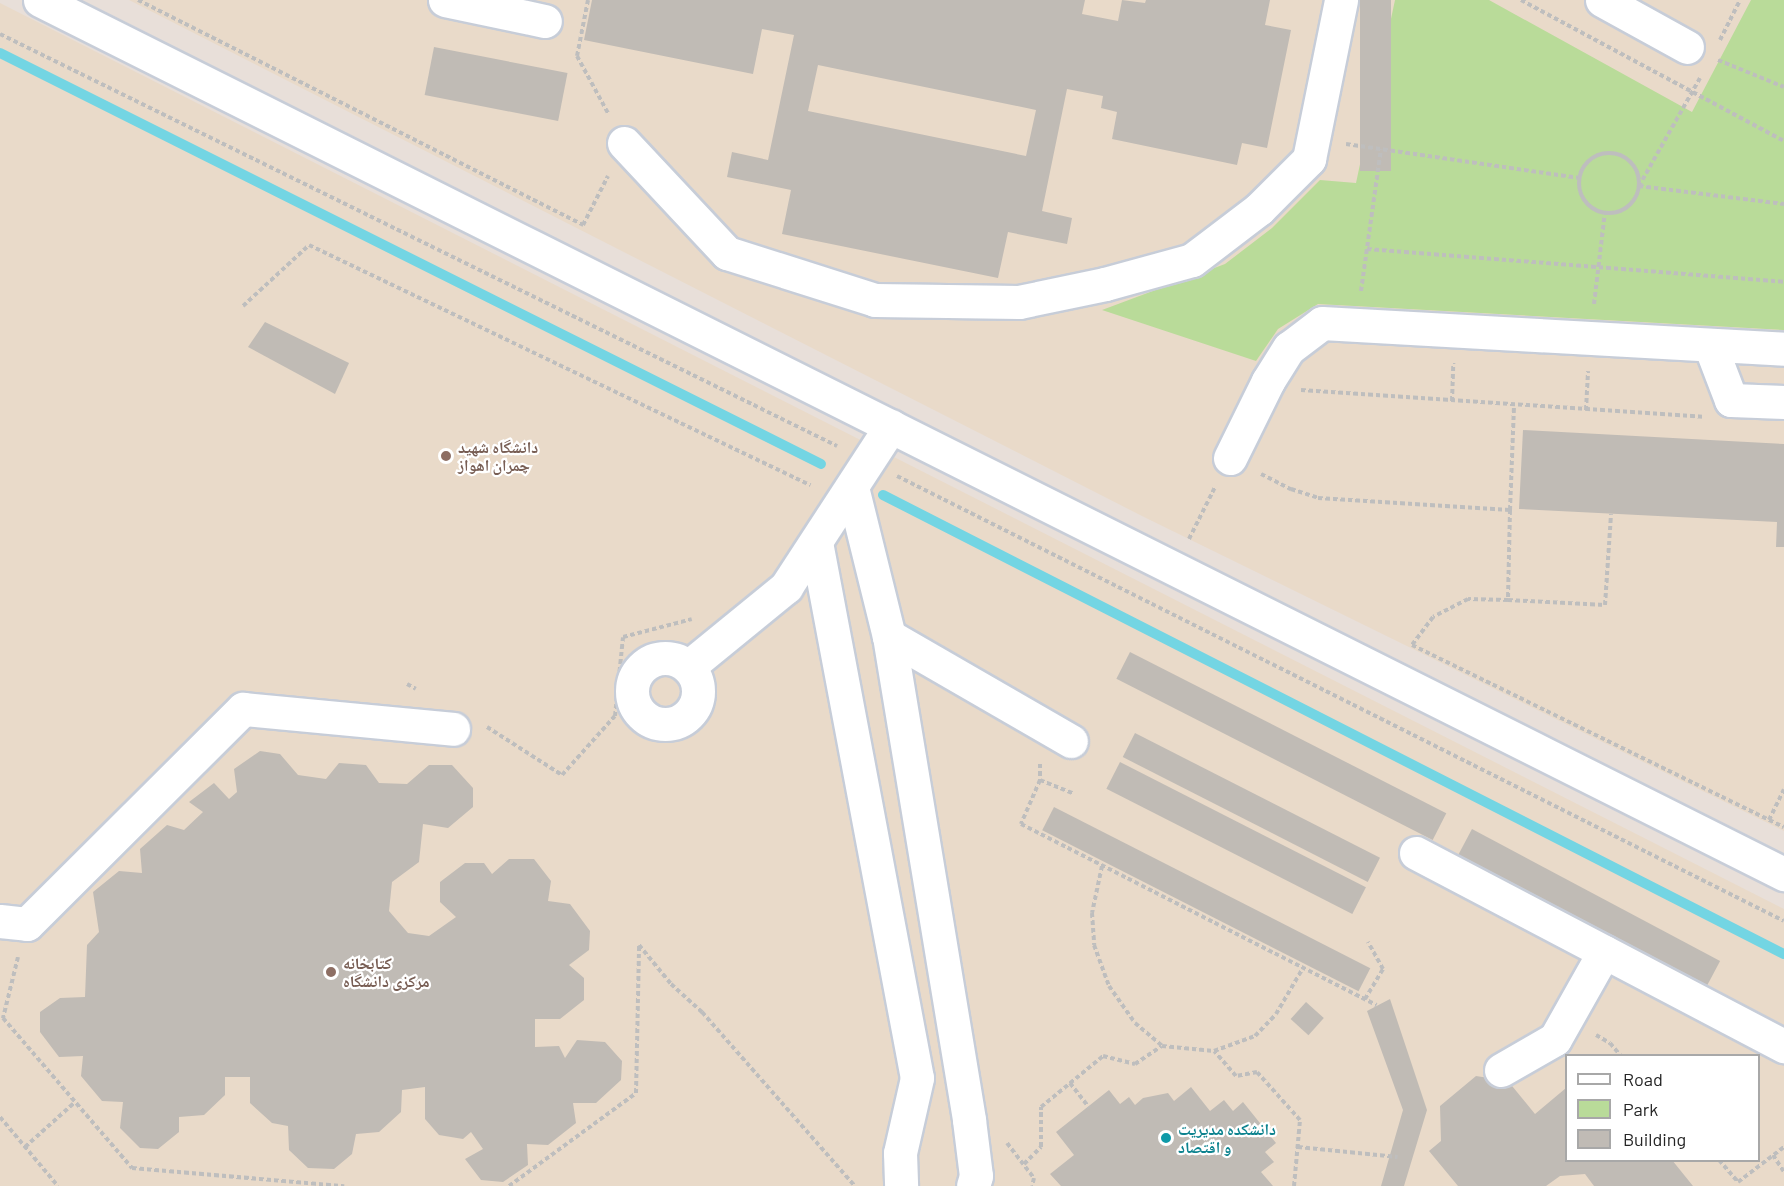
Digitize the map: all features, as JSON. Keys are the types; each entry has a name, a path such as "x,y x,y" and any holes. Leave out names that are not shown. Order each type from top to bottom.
{"lane":[{"path":"40,0 1784,874"},
{"path":"445,0 545,21"},
{"path":"624,143 727,253 875,300 1019,302 1105,284 1192,260 1259,209 1309,159 1341,0"},
{"path":"1602,0 1699,52"},
{"path":"1230,458 1268,381 1289,348 1322,323 1784,349"},
{"path":"1710,345 1731,400 1784,402"},
{"path":"688,667 786,587 891,426"},
{"path":"852,487 889,636 969,1120 976,1176 973,1186"},
{"path":"816,542 917,1078 900,1153 901,1186"},
{"path":"889,636 1071,741"},
{"path":"13,922 243,709 467,726"},
{"path":"1416,853 1784,1046"},
{"path":"1501,1070 1555,1039 1604,952"}],"path":[{"path":"138,0 583,225 624,143 577,56 588,0"},
{"path":"1521,0 1784,141"},
{"path":"1639,186 1636,169 1624,157 1608,152 1591,158 1581,171 1579,188 1587,203 1601,213 1618,211 1632,202 1693,92 1699,52 1740,0"},
{"path":"1699,52 1784,87"},
{"path":"1313,139 1580,178"},
{"path":"1356,325 1382,149"},
{"path":"1639,186 1784,204"},
{"path":"243,306 309,246 811,484 805,493"},
{"path":"1367,249 1784,282"},
{"path":"1268,381 1308,393 1707,417 1731,400"},
{"path":"1508,600 1514,405"},
{"path":"1174,568 1230,458 1291,489 1318,498 1510,510"},
{"path":"1611,514 1605,605 1468,599 1433,617 1412,645 1784,827"},
{"path":"467,726 562,775 615,716 623,637 698,617"},
{"path":"407,684 418,690"},
{"path":"1041,757 1040,780 1021,824 1377,1005"},
{"path":"1040,780 1074,794"},
{"path":"1769,820 1784,789"},
{"path":"1102,866 1092,913 1094,945 1109,986 1136,1023 1162,1046 1214,1051 1255,1036 1276,1014 1303,968"},
{"path":"13,922 1,1019 132,1168 344,1186"},
{"path":"1365,999 1383,969 1368,942"},
{"path":"509,1186 636,1093 639,945 671,984 702,1012 855,1186"},
{"path":"1024,1164 1041,1147 1041,1107 1103,1056 1136,1064 1162,1046"},
{"path":"1214,1051 1236,1076 1257,1072 1300,1120 1294,1186"},
{"path":"1070,1083 1089,1107"},
{"path":"25,1147 75,1102"},
{"path":"0,1117 58,1186"},
{"path":"1004,1140 1034,1178 1032,1186"},
{"path":"1298,1147 1398,1157"},
{"path":"1720,1162 1738,1182 1784,1147"},
{"path":"1773,1155 1784,1172"}],"shaded area":[{"path":"129,0 1784,0 1784,831 1142,516"},
{"name":"دانشگاه شهید چمران اهواز","path":"0,3 1784,909 1784,1186 0,1186"}],"green space":[{"path":"1395,0 1489,0 1692,112 1751,0 1784,0 1784,330 1318,304 1278,329 1256,361 1102,310 1225,264 1272,228 1320,180 1356,183"}],"building":[{"path":"592,0 1085,0 1082,14 1118,21 1122,0 1145,3 1146,0 1270,0 1265,25 1291,30 1267,148 1242,143 1237,165 1112,139 1117,112 1101,108 1103,96 1067,89 1042,211 1072,218 1067,244 1008,232 998,278 782,234 791,190 727,177 732,152 768,160 794,35 762,29 753,74 584,40","holes":["818,65 1036,110 1026,156 808,111"]},
{"path":"1360,0 1391,0 1391,171 1360,171"},
{"path":"434,47 568,73 558,121 425,95"},
{"path":"265,322 349,363 335,394 248,347"},
{"path":"1523,430 1784,444 1784,547 1776,547 1777,522 1519,509"},
{"path":"1130,652 1446,813 1433,840 1116,679"},
{"path":"1135,733 1380,858 1368,882 1123,757"},
{"name":"کتابخانه مرکزی دانشگاه","path":"260,751 280,754 298,775 326,779 339,763 366,765 379,783 407,784 429,765 452,765 473,788 473,807 448,828 423,824 419,862 392,882 389,911 408,933 429,936 456,917 440,902 440,882 465,863 484,863 492,874 509,859 534,859 551,881 548,901 570,904 590,931 589,950 569,965 584,978 584,1000 560,1019 535,1019 535,1047 559,1046 565,1058 577,1040 605,1042 622,1061 621,1080 596,1103 573,1103 576,1123 548,1145 527,1144 528,1165 503,1182 481,1180 465,1159 483,1149 471,1132 463,1139 439,1135 425,1119 425,1087 402,1090 401,1112 379,1132 356,1134 352,1154 334,1169 308,1168 289,1150 288,1126 272,1123 250,1103 250,1077 225,1077 225,1095 204,1115 179,1117 179,1132 158,1149 140,1148 120,1128 123,1102 102,1101 81,1076 83,1056 59,1057 40,1032 40,1012 60,998 85,997 87,945 99,932 93,892 119,871 142,873 140,849 167,825 184,830 203,812 189,802 214,783 229,799 237,792 234,769"},
{"path":"1120,762 1366,887 1352,914 1106,789"},
{"path":"1054,807 1370,968 1359,991 1042,830"},
{"path":"1472,829 1720,961 1706,987 1458,855"},
{"path":"1390,999 1427,1110 1404,1186 1381,1186 1403,1110 1367,1011"},
{"path":"1306,1002 1324,1018 1308,1035 1291,1019"},
{"path":"1476,1076 1508,1081 1535,1114 1565,1089 1565,1162 1674,1162 1693,1186 1594,1186 1585,1174 1560,1176 1546,1186 1458,1186 1429,1151 1441,1141 1440,1106"},
{"name":"دانشکده مدیریت و اقتصاد","path":"1191,1087 1210,1111 1224,1100 1233,1111 1243,1102 1276,1143 1265,1152 1274,1162 1261,1172 1273,1186 1061,1186 1050,1174 1074,1155 1056,1132 1109,1090 1120,1104 1129,1097 1135,1105 1143,1098 1168,1093 1174,1101"}],"waterway":[{"path":"0,53 821,464"},
{"path":"883,495 1784,954"}],"place":[{"name":"دانشگاه شهید چمران اهواز","path":"446,456"},
{"name":"کتابخانه مرکزی دانشگاه","path":"331,972"},
{"name":"دانشکده مدیریت و اقتصاد","path":"1166,1138"}]}
